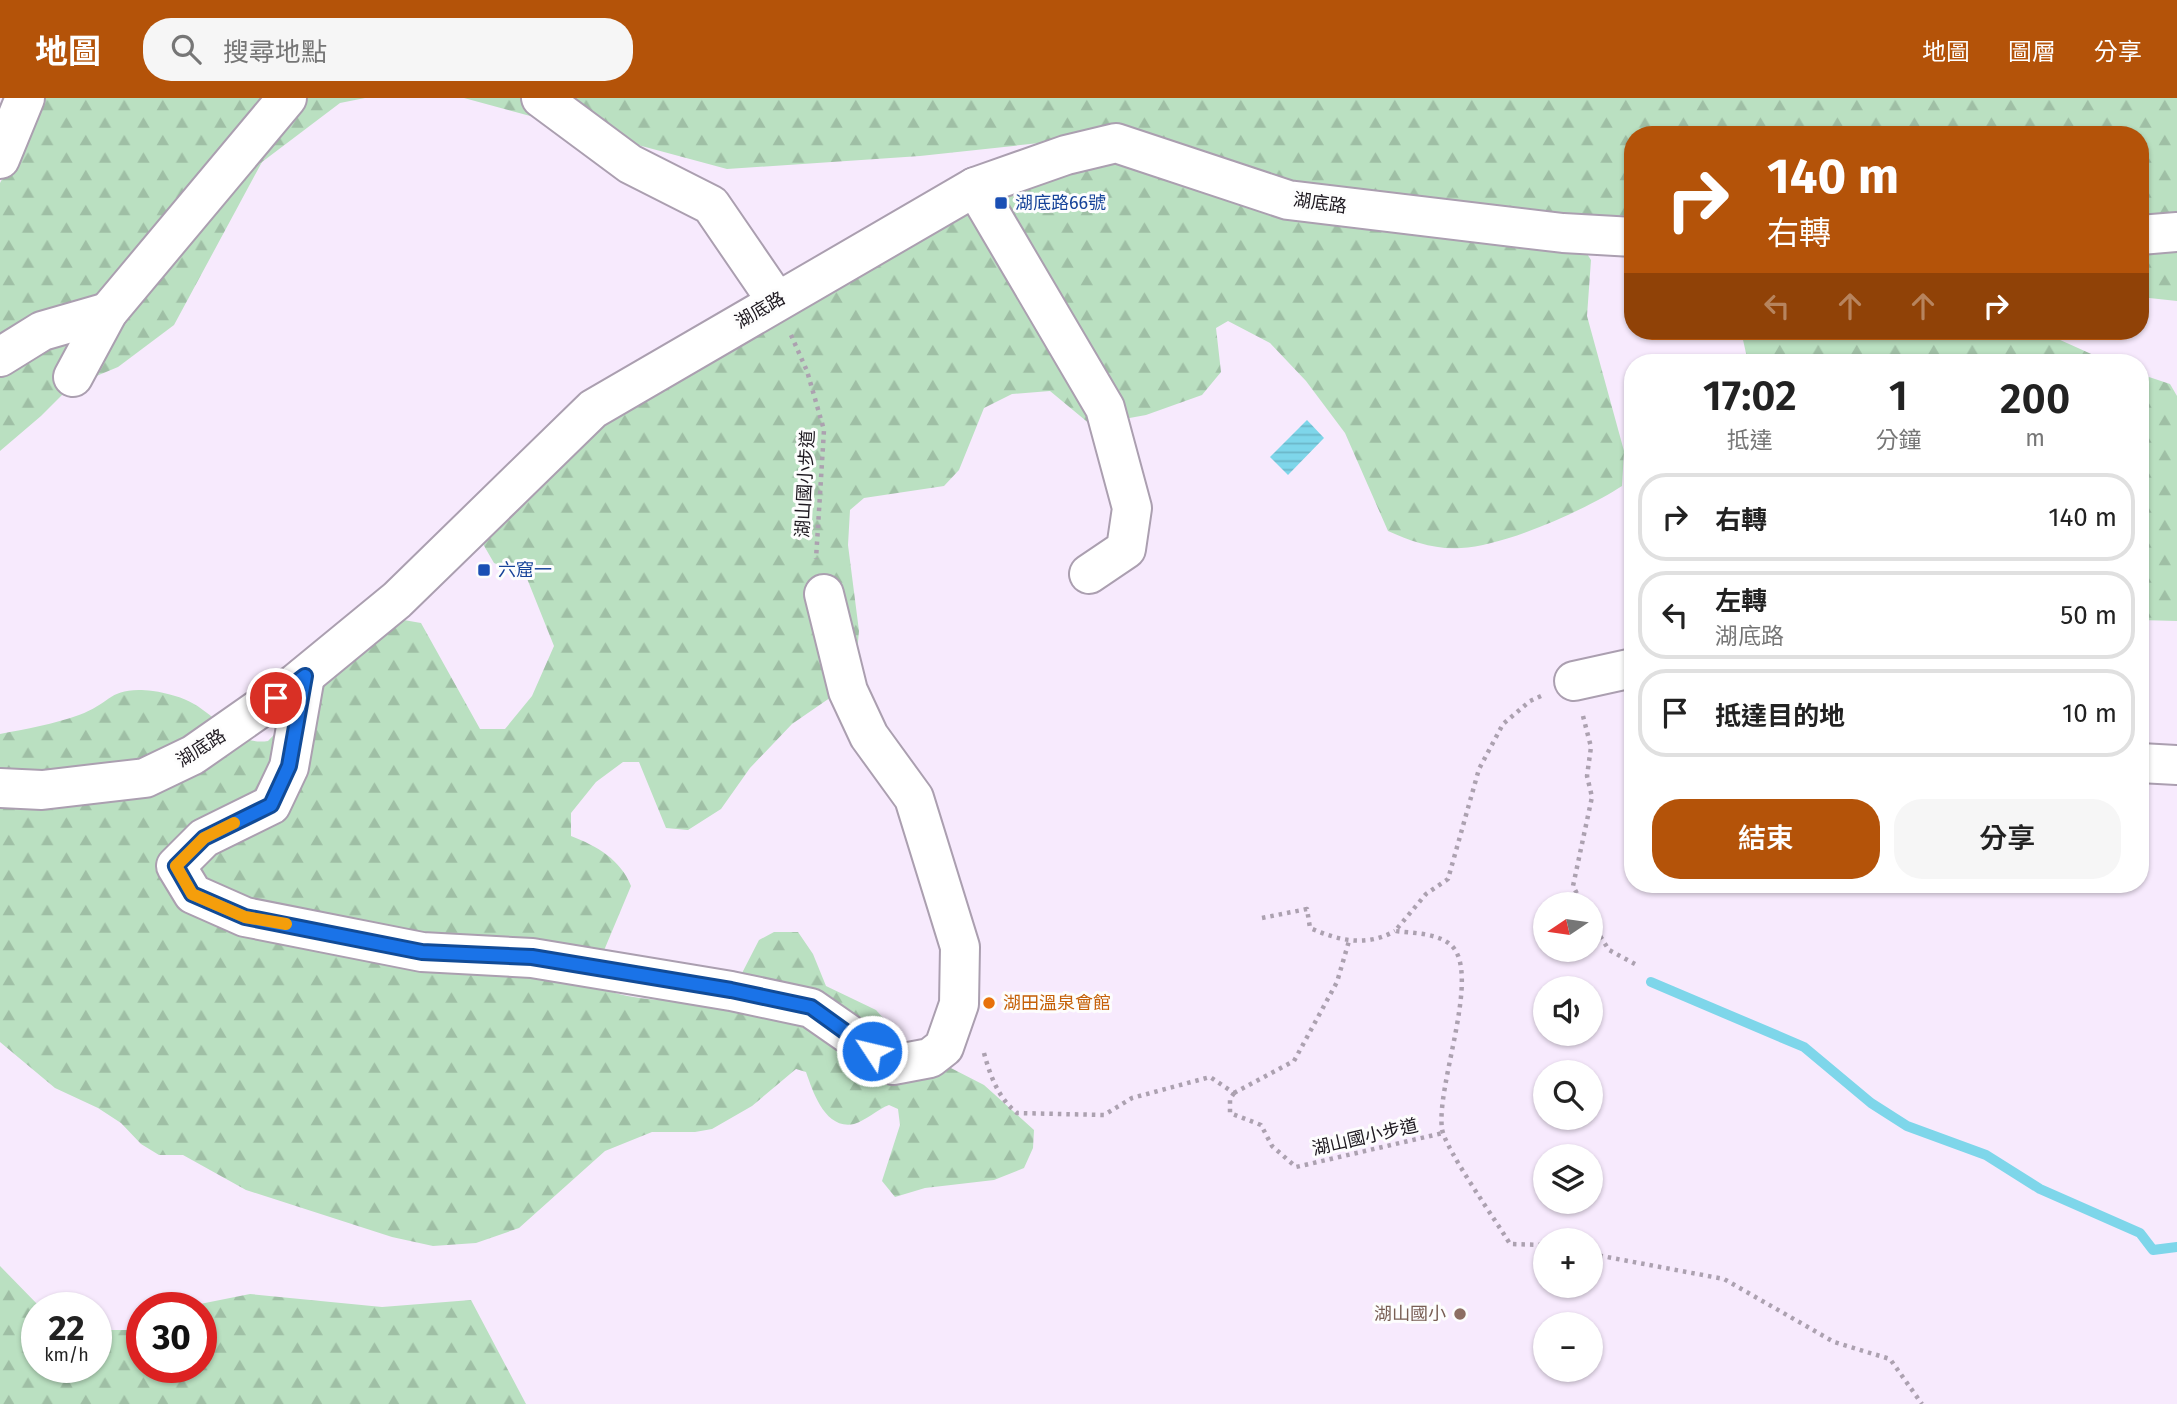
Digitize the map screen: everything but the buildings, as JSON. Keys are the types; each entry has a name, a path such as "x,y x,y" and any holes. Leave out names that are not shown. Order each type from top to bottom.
{"street":[{"path":"0,159 25,98"},
{"path":"73,377 108,312 287,98"},
{"path":"541,98 630,164 711,205 776,300"},
{"name":"湖底路","path":"0,788 42,790 145,778 194,755 305,676 397,600 593,409 776,300 975,187 1066,155 1116,143 1289,200 1563,233 1624,236"},
{"path":"975,187 1105,408 1132,508 1126,549 1088,573"},
{"path":"2149,234 2177,232"},
{"path":"2,366 42,331 108,312"},
{"path":"305,676 289,766 271,805 204,838 176,866 192,894 245,917 422,952 532,957 731,990 811,1007 893,1065 930,1058 944,1047 959,1004 960,947 914,798 869,736 848,691 842,657 824,593"},
{"path":"1574,681 1624,670"},
{"path":"2149,763 2177,765"}],"path":[{"name":"湖山國小步道","path":"776,300 807,371 824,430 816,559 824,593"},
{"path":"1262,918 1307,909 1310,928 1349,941 1377,941 1395,931 1426,894 1448,878 1479,769 1503,724 1530,701 1574,681 1591,747 1587,776 1592,797 1573,886 1576,892"},
{"path":"1395,931 1436,937 1451,946 1459,959 1463,986 1440,1108 1443,1133 1510,1244 1533,1245"},
{"path":"944,1047 979,1036 989,1073 1006,1104 1017,1113 1104,1115 1132,1098 1210,1077 1234,1093 1294,1061 1337,982 1349,941"},
{"path":"1603,941 1609,950 1635,964"},
{"name":"湖山國小步道","path":"1234,1093 1230,1099 1230,1113 1238,1119 1261,1125 1272,1146 1296,1167 1443,1133"},
{"path":"1603,1256 1724,1279 1834,1342 1889,1359 1922,1404"}],"green space":[{"path":"45,98 365,98 340,103 262,162 174,325 118,367 70,387 0,451 0,183"},
{"path":"464,98 2177,98 2177,216 2149,218 2149,126 1624,126 1624,224 1290,190 1114,135 920,156 727,169"},
{"path":"1116,154 1582,246 1591,260 1587,316 1624,451 1622,486 1587,506 1544,525 1479,546 1442,548 1396,535 1388,531 1345,433 1306,381 1270,343 1228,321 1216,328 1221,372 1202,395 1146,415 1091,425 1050,391 1012,394 984,408 959,470 944,486 864,498 850,510 848,545 859,631 856,663 837,693 792,724 750,768 721,809 688,830 666,828 639,762 623,762 596,782 571,813 571,836 607,855 621,869 631,886 592,979 601,987 632,997 722,1003 740,977 759,940 774,932 798,932 813,954 826,986 876,1010 908,1046 984,1085 1034,1130 1033,1148 1024,1168 994,1180 925,1188 895,1197 882,1181 900,1125 898,1109 889,1105 854,1124 835,1121 822,1108 806,1072 796,1069 752,1106 712,1129 695,1132 652,1132 605,1151 519,1228 476,1243 433,1246 392,1237 246,1190 183,1155 159,1155 141,1144 121,1123 98,1108 55,1088 0,1042 0,734 69,718 90,710 119,693 138,690 184,699 238,735 257,741 268,741 324,683 398,619 421,623 480,729 505,729 532,696 554,646 526,576 494,563 483,544 491,525 593,422 974,205"},
{"path":"2177,243 2177,301 2149,298 2149,245"},
{"path":"1743,340 2060,340 2091,354 1746,354"},
{"path":"2149,377 2170,384 2177,396 2177,621 2149,620"},
{"path":"0,1266 25,1292 21,1292 21,1383 112,1383 112,1330 126,1330 126,1383 217,1383 217,1301 250,1294 382,1307 471,1300 526,1404 0,1404"}],"water":[{"path":"1307,420 1324,438 1288,475 1270,457"}],"waterway":[{"path":"1651,982 1804,1047 1871,1103 1907,1126 1986,1155 2040,1189 2140,1233 2153,1250 2177,1247"}],"slow traffic":[{"path":"234,823 204,838 176,866 192,894 245,917 286,924"}],"place":[{"name":"湖底路66號","path":"1001,203"},
{"name":"六窟一","path":"484,570"},
{"name":"湖田溫泉會館","path":"989,1003"},
{"name":"湖山國小","path":"1460,1314"}],"route":[{"path":"276,698 305,676 289,766 271,805 204,838 176,866 192,894 245,917 422,952 532,957 731,990 811,1007 872,1051"}]}
